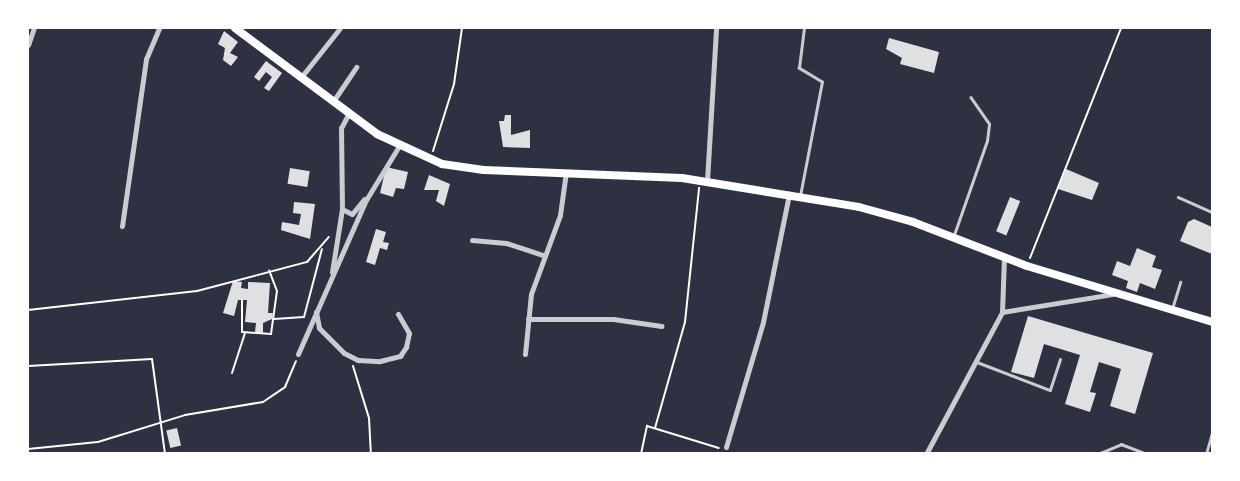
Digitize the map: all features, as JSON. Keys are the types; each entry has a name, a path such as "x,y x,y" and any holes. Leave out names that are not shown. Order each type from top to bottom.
{"main road":[{"path":"235,28 302,76 349,113 399,146 430,160 468,170 566,172 706,181 879,211 953,236 1027,266 1114,294 1212,322"}],"street":[{"path":"28,45 34,28"},
{"path":"122,226 146,59 160,28"},
{"path":"302,76 340,28"},
{"path":"706,181 716,28"},
{"path":"334,100 356,66"},
{"path":"332,275 337,228 342,209 341,128 349,113"},
{"path":"342,209 352,214 372,189 399,146"},
{"path":"525,354 528,319 543,255 560,215 566,172"},
{"path":"298,354 372,189"},
{"path":"726,446 763,322 789,194"},
{"path":"472,240 506,243 543,255"},
{"path":"926,454 977,362 1002,312 1004,258"},
{"path":"1002,312 1114,294"},
{"path":"315,314 319,328 350,356 380,361 400,356 409,333 398,314"},
{"path":"528,319 613,319 662,326"}],"lane":[{"path":"800,196 822,82 800,68 804,28"},
{"path":"953,236 987,141 989,124 971,98"},
{"path":"1178,197 1212,212"},
{"path":"1172,310 1180,282"},
{"path":"977,362 1050,390 1060,360"},
{"path":"1206,454 1212,434"},
{"path":"1098,454 1121,444 1147,454"}],"path":[{"path":"430,160 454,84 462,28"},
{"path":"1027,266 1121,28"},
{"path":"655,428 685,322 699,188"},
{"path":"28,310 197,291 269,270 307,262 322,249 337,228"},
{"path":"304,317 322,249"},
{"path":"242,300 240,328 245,333 267,336 274,319 277,291 269,270"},
{"path":"274,319 304,317 315,314"},
{"path":"232,373 245,333"},
{"path":"28,449 98,442 159,426 185,416 273,398 285,387 298,354"},
{"path":"350,356 369,418 371,454"},
{"path":"28,366 152,359 163,453"},
{"path":"641,454 647,426 726,446"}],"building":[{"path":"224,31 238,42 230,53 238,57 231,66 223,60 225,48 218,44"},
{"path":"889,38 939,52 934,73 900,64 902,58 886,49"},
{"path":"266,61 282,73 269,91 264,88 272,77 266,72 259,81 254,77"},
{"path":"505,115 511,115 511,135 530,130 530,148 503,147 499,121 504,121"},
{"path":"386,167 408,172 404,189 396,188 393,197 380,193"},
{"path":"290,168 310,171 307,187 287,184"},
{"path":"1066,169 1099,183 1092,200 1058,189"},
{"path":"429,175 450,184 444,206 436,201 439,190 424,190"},
{"path":"1010,197 1020,201 1006,235 996,231"},
{"path":"294,202 315,204 310,239 281,230 282,222 299,225 301,214 293,213"},
{"path":"1194,219 1212,227 1212,254 1180,241 1188,222"},
{"path":"376,229 386,232 383,242 389,243 387,250 380,248 375,265 366,262"},
{"path":"1137,248 1156,256 1152,267 1162,270 1155,289 1140,283 1137,292 1126,288 1128,281 1112,275 1117,261 1130,266"},
{"path":"233,281 242,282 241,288 248,289 248,282 270,283 268,313 273,313 272,319 263,323 263,333 255,332 256,323 245,322 247,300 238,300 234,316 223,313"},
{"path":"1028,316 1153,353 1135,414 1110,406 1121,369 1099,362 1090,392 1096,393 1090,412 1065,404 1080,355 1044,344 1034,378 1011,372"},
{"path":"177,428 181,446 170,448 166,430"}]}
